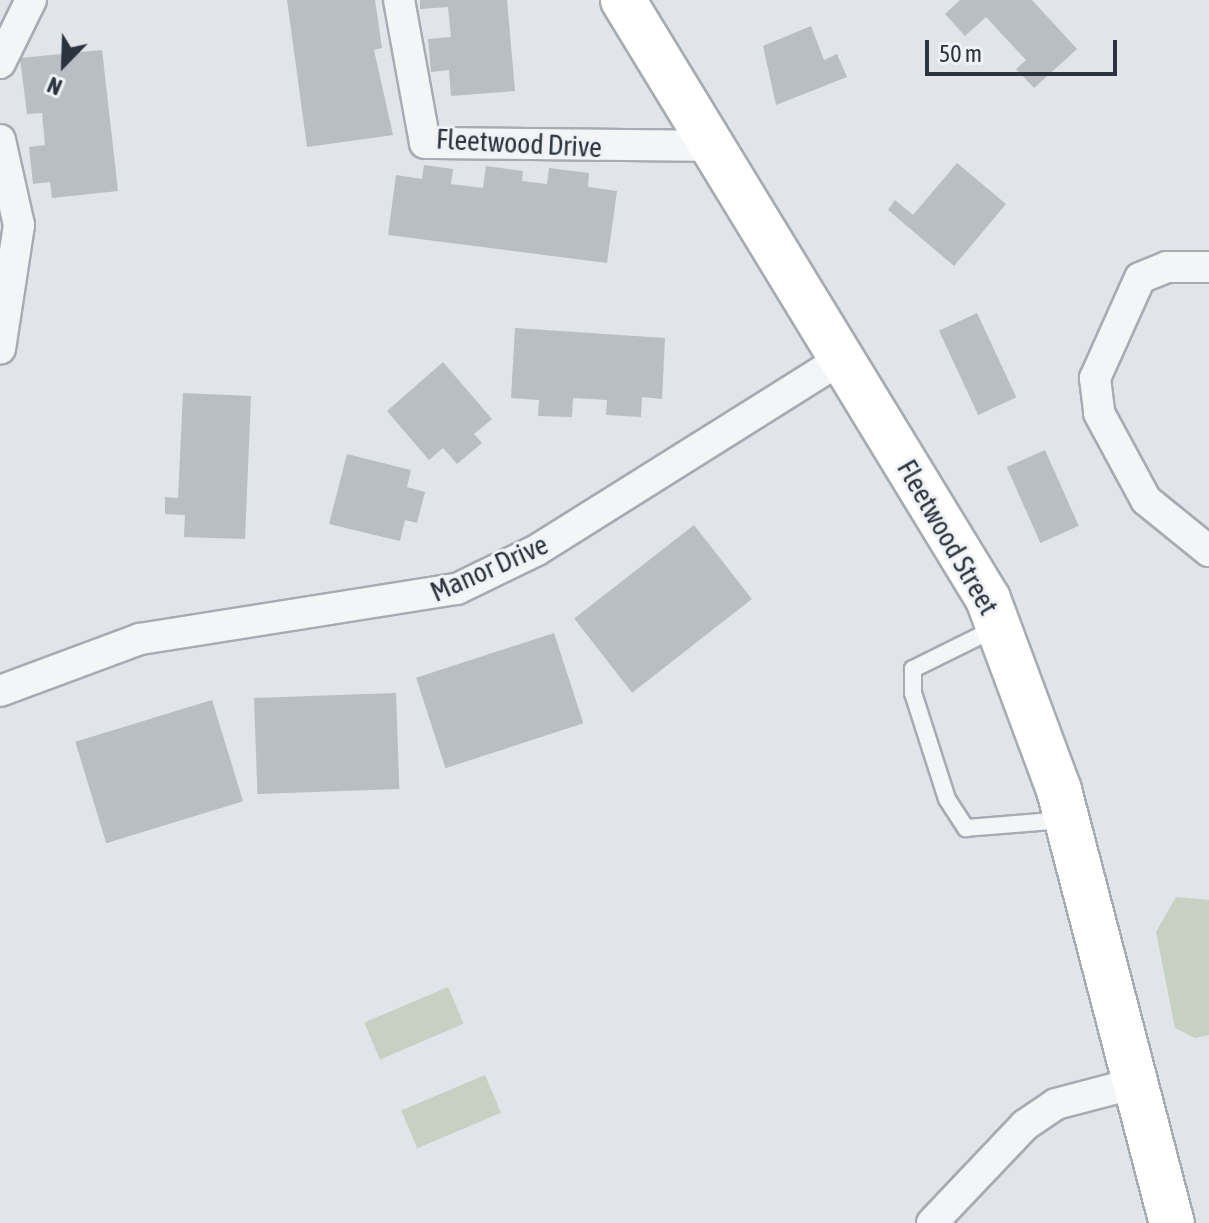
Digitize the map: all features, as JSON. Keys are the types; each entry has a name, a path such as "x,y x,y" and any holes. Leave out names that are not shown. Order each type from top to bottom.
{"street":[{"path":"0,63 31,0"},
{"name":"Fleetwood Drive","path":"399,0 425,143 707,146"},
{"name":"Fleetwood Street","path":"623,0 707,146 843,358 999,626 1067,820 1172,1223"},
{"path":"0,140 19,225 0,349"},
{"path":"1209,267 1167,267 1140,278 1095,378 1099,413 1146,500 1209,551"},
{"name":"Manor Drive","path":"0,691 154,636 457,589 537,550 843,358"},
{"path":"932,1223 1025,1125 1056,1104 1136,1083"}],"lane":[{"path":"999,626 913,669 913,693 947,799 966,828 1067,820"}],"green space":[{"path":"1176,897 1209,900 1209,1035 1195,1038 1175,1028 1156,932"},
{"path":"448,987 464,1024 380,1059 364,1023"},
{"path":"485,1075 501,1113 417,1148 401,1111"}],"building":[{"path":"287,0 375,0 382,48 374,50 393,135 307,147"},
{"path":"420,0 507,0 515,91 451,96 449,70 431,72 428,39 451,37 448,7 420,9"},
{"path":"960,0 1032,0 1077,49 1034,88 1016,69 1026,60 986,17 965,36 945,14"},
{"path":"811,26 824,60 837,54 847,77 776,105 763,46"},
{"path":"102,50 118,191 52,198 50,182 33,184 29,147 45,145 42,113 27,114 20,58"},
{"path":"957,163 1006,204 954,266 888,210 895,200 913,215"},
{"path":"424,165 453,169 451,184 483,188 486,166 523,171 522,181 547,184 549,168 589,173 588,187 617,191 607,263 388,235 396,175 422,179"},
{"path":"977,313 1016,397 978,415 939,331"},
{"path":"515,328 665,338 662,399 642,397 641,417 606,415 607,400 573,398 572,417 538,416 539,400 511,398"},
{"path":"443,362 492,419 474,434 482,443 457,464 443,448 429,460 387,411"},
{"path":"183,393 251,396 245,539 184,537 185,515 165,514 165,497 178,498"},
{"path":"1045,450 1079,526 1040,543 1007,467"},
{"path":"347,454 411,470 407,487 425,492 417,523 405,520 400,541 329,524"},
{"path":"694,525 752,599 632,693 574,619"},
{"path":"554,633 583,723 445,768 416,678"},
{"path":"396,693 399,789 257,794 254,698"},
{"path":"212,700 243,801 106,843 75,742"}]}
